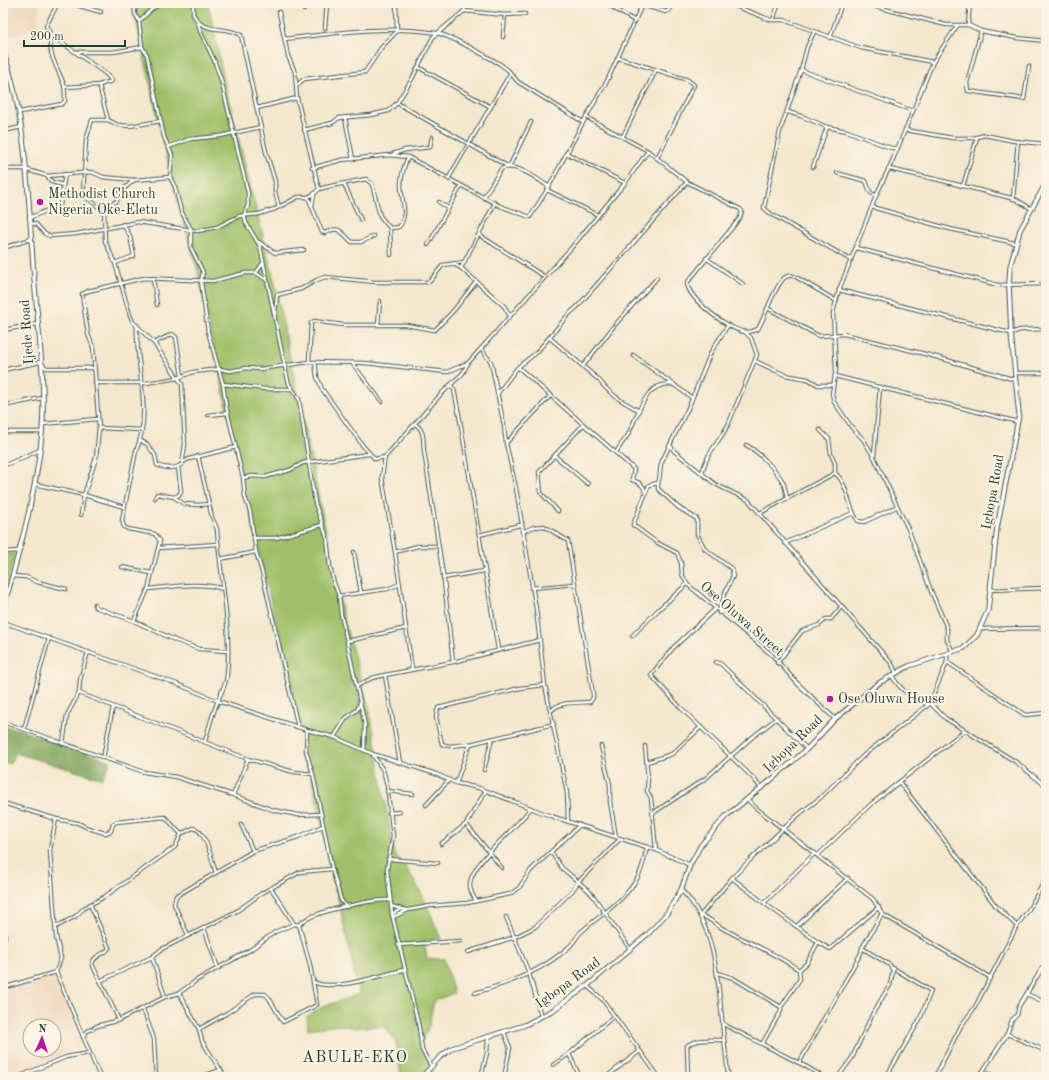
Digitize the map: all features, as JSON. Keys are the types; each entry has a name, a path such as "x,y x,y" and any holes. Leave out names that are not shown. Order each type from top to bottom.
{"street":[{"path":"20,112 62,104 65,101 64,87 51,55 49,42 50,35 46,26 58,3"},
{"path":"69,3 101,12"},
{"path":"134,3 135,14 139,21 142,46 146,55 163,132 172,155 170,177 175,186 180,207 186,222 191,229 192,248 203,275 201,281 208,332 220,369 255,538 256,552 298,727"},
{"path":"139,21 152,9 162,3"},
{"path":"193,3 192,12 198,22 200,31 217,68 248,193 248,205 244,215 246,223 259,242 275,253 304,250"},
{"path":"303,3 304,10"},
{"path":"325,28 327,3"},
{"path":"297,85 304,79 365,72 381,48 397,31 396,3"},
{"path":"304,130 332,123 338,118 385,113 397,103 418,67 431,40 464,11 466,3"},
{"path":"605,3 635,22"},
{"path":"390,155 408,157 495,203 530,217 548,188 619,58 643,4 666,12 669,10 672,3"},
{"path":"727,3 773,21 784,20 830,38 873,51 933,62"},
{"path":"773,21 779,3"},
{"path":"830,38 842,3"},
{"path":"862,3 915,18 956,26 968,25 981,31 1017,38 1046,41"},
{"path":"968,25 970,3"},
{"path":"464,11 505,15 525,14"},
{"path":"279,12 297,85 297,98 301,109 312,168 318,189"},
{"path":"503,37 505,15"},
{"path":"198,22 206,28 233,32 241,35 279,206"},
{"path":"953,652 947,640 947,628 931,591 909,531 874,457 863,439 853,429 834,402 833,385 836,358 832,313 839,290 876,196 898,148 933,62 956,26"},
{"path":"285,39 350,31 397,31 438,34 493,60 508,70 518,82 583,122"},
{"path":"981,31 967,83 968,91 1024,99 1029,66"},
{"path":"814,32 807,47 788,112 779,135 764,208 771,214 851,260"},
{"path":"50,35 111,78 111,83 64,87"},
{"path":"76,52 113,52 142,46"},
{"name":"Ijede Road","path":"3,51 10,69 22,127 38,324 42,398 42,432 34,484 19,551 3,610"},
{"path":"619,58 688,80 694,85 657,158"},
{"path":"418,67 491,107"},
{"path":"3,71 10,69"},
{"path":"623,136 656,70"},
{"path":"801,70 913,110"},
{"path":"448,179 470,145 510,74"},
{"path":"99,85 108,120"},
{"path":"257,108 297,98"},
{"path":"397,103 598,215"},
{"path":"788,112 846,131 891,148 898,148"},
{"path":"586,117 648,151 687,182 742,211 740,218 706,258 687,285 710,313 728,325 745,332 750,336 757,351 755,361 728,425 722,436 708,454 702,473"},
{"path":"345,118 353,159"},
{"path":"83,196 86,140 93,119 108,120 118,125 130,126 161,121"},
{"path":"510,167 531,122"},
{"path":"812,167 827,126"},
{"path":"3,130 22,127"},
{"path":"168,148 190,139 233,133 261,127"},
{"path":"905,130 953,138 977,138 985,135 1046,144"},
{"path":"312,168 341,160 390,155 405,150 430,147 432,137"},
{"path":"963,186 977,138"},
{"path":"1013,199 1018,141"},
{"path":"412,669 395,552 382,477 385,457 462,373 468,363 545,277 625,183 648,151"},
{"path":"566,153 625,183"},
{"path":"390,228 399,227 404,217 405,211 402,200 401,179 408,157"},
{"path":"484,197 501,169 510,167"},
{"path":"3,169 25,168 46,176 52,182 63,185"},
{"path":"889,169 1013,199 1032,209"},
{"path":"46,176 95,172 106,178 134,180 170,177"},
{"path":"837,173 866,181 870,192 876,196"},
{"path":"29,218 58,206 61,202 65,174"},
{"path":"62,194 68,197 83,196 96,206 104,208 117,201 118,194 134,180"},
{"path":"30,222 36,224 47,235 76,234 138,222 183,227 198,231 214,228 244,215 259,214 298,197 308,197 314,194 318,189 366,180 370,182 378,211 384,222 390,228 391,255"},
{"path":"498,393 518,367 536,353 550,338 569,314 577,307 687,182"},
{"name":"Igbopa Road","path":"422,1077 431,1066 452,1048 525,1025 563,1004 587,986 655,927 671,907 681,890 690,865 710,833 726,816 748,800 807,749 835,719 892,675 909,666 953,652 970,643 981,629 988,610 997,528 1008,462 1018,422 1019,406 1011,333 1009,285 1015,243 1020,230 1046,183"},
{"path":"344,184 361,220"},
{"path":"428,245 461,186"},
{"path":"312,207 314,194"},
{"path":"308,197 322,232 325,233 334,229 340,230 352,242 361,242 374,236"},
{"path":"439,202 448,208"},
{"path":"461,268 495,203"},
{"path":"872,207 950,229 1015,243"},
{"path":"104,208 106,244 115,263 130,315 154,344 182,384 183,462"},
{"path":"183,227 186,222"},
{"path":"115,263 134,256 130,236 123,224"},
{"path":"479,235 545,277"},
{"path":"3,248 31,239"},
{"path":"259,242 265,279 275,318 284,366 289,384 298,399 316,503 327,538 334,583 339,596 366,731 364,750"},
{"path":"856,248 998,285 1046,284"},
{"path":"706,258 743,284"},
{"path":"256,273 263,261"},
{"path":"269,291 277,295 301,289 325,277 376,282 427,282 430,281 443,265 465,262"},
{"path":"453,264 461,268 504,306 510,316"},
{"path":"81,515 84,495 96,458 99,428 97,419 93,347 88,334 82,294 88,291 140,278 213,281 243,274 256,273 265,279"},
{"path":"745,332 758,329 769,309 777,289 785,277 796,277 836,300"},
{"path":"153,278 157,305"},
{"path":"583,366 614,326 657,278"},
{"path":"309,362 311,323 314,320 343,324 406,325 435,330 454,310 476,282"},
{"path":"839,290 1011,333 1020,330 1046,329"},
{"path":"275,318 277,295"},
{"path":"378,324 380,301"},
{"path":"769,309 819,336 844,334 914,351 1016,380"},
{"path":"3,330 38,324"},
{"path":"134,621 148,589 160,541 155,534 124,527 122,520 136,451 141,441 143,421 136,345 137,325"},
{"path":"719,612 724,595 733,576 732,569 705,549 697,534 697,519 679,508 658,489 658,483 660,466 692,398 711,352 728,325"},
{"path":"154,344 172,334 176,337 182,376"},
{"path":"550,338 618,399 638,410"},
{"path":"481,349 492,362 506,444 516,488 520,525 540,640 544,685 554,724 567,793 568,820"},
{"path":"633,355 692,398"},
{"path":"755,361 785,375 808,379 818,386 833,385"},
{"path":"3,370 40,362 46,368 94,368"},
{"path":"95,383 140,383 178,378 193,372 220,369 232,371 246,368 284,366 309,362 352,362 447,372 468,363"},
{"path":"315,362 317,377 322,389 370,454 376,459 385,457"},
{"path":"352,362 382,402"},
{"path":"518,367 633,468 632,480 640,482 645,488 645,495"},
{"path":"1016,374 1046,373"},
{"path":"835,376 1018,422"},
{"path":"616,453 619,444 627,436 638,410 651,390 664,383 675,386"},
{"path":"223,384 265,390 292,389"},
{"path":"287,388 289,384"},
{"path":"450,385 454,389 460,420 498,649"},
{"path":"874,457 880,387"},
{"path":"506,444 551,395"},
{"path":"3,406 42,398"},
{"path":"208,415 228,413"},
{"path":"42,424 97,419"},
{"path":"415,424 421,428 422,432 437,546 443,578 453,662"},
{"path":"558,511 541,493 539,472 583,425"},
{"path":"99,428 142,430"},
{"path":"820,430 829,439 831,454 835,463 835,473 840,478 858,521 864,522 896,506"},
{"path":"3,432 42,432"},
{"path":"141,441 147,444 155,455 157,465 167,469 178,467 183,462 198,456 236,448"},
{"path":"670,445 674,451 715,484 748,500 842,606 888,660 896,673"},
{"path":"746,446 755,450 783,482 787,498"},
{"path":"3,466 40,450"},
{"path":"243,478 252,476 265,477 290,470 303,463 370,454"},
{"path":"198,456 209,504 216,525 223,589 227,651 227,675 225,685 218,701 205,741"},
{"path":"555,456 588,484"},
{"path":"184,457 189,459"},
{"path":"174,497 179,495 180,491 178,467"},
{"path":"760,513 835,473"},
{"path":"645,495 649,486 658,483"},
{"path":"34,484 84,495 124,507"},
{"path":"155,498 157,494 174,497 184,504 198,506 209,504"},
{"name":"Ose Oluwa Street","path":"645,495 633,524 656,542 677,553 681,562 682,574 686,584 758,643 835,719"},
{"path":"785,543 853,512"},
{"path":"255,538 276,538 322,525"},
{"path":"479,535 520,525"},
{"path":"522,532 534,527 544,526 566,540 575,584 593,698 590,702 561,704 555,706 551,711"},
{"path":"158,548 218,544"},
{"path":"395,552 418,546 437,546"},
{"path":"3,552 19,551"},
{"path":"220,559 256,552"},
{"path":"354,552 360,593"},
{"path":"122,567 151,573"},
{"path":"443,578 484,571"},
{"path":"12,576 26,577 36,582 66,589"},
{"path":"339,596 387,589 400,584"},
{"path":"531,588 575,584"},
{"path":"632,636 660,607 686,584"},
{"path":"148,589 201,586 223,589"},
{"path":"990,590 1046,588"},
{"path":"95,604 95,607 134,621 177,641 200,649 227,651"},
{"path":"777,663 802,630 819,624 826,619 831,619 842,606"},
{"path":"715,609 674,648 651,675 671,698 754,779 761,789"},
{"path":"3,622 177,684 218,701 307,730 334,737 373,754 456,783 479,788 485,792 530,809 568,820 656,850 690,865"},
{"path":"348,641 406,628"},
{"path":"981,629 1046,628"},
{"path":"24,729 48,638"},
{"path":"357,686 372,678 453,662 498,649 540,640"},
{"path":"63,744 67,715 79,693 80,680 88,652"},
{"path":"700,916 732,878 783,830 820,798 864,755 929,704 946,662 947,654"},
{"path":"716,662 721,664 807,749"},
{"path":"946,662 1025,715 1046,713"},
{"path":"385,675 400,763"},
{"path":"892,675 901,690 929,704 945,718 964,731 977,737 992,749 1016,762 1046,786"},
{"path":"544,685 520,688 438,708 436,717 442,744 449,746 470,744 554,724"},
{"path":"79,693 248,759 294,772 313,774"},
{"path":"334,737 346,718 357,710 360,703"},
{"path":"103,758 113,707"},
{"path":"653,813 688,791 777,718"},
{"path":"3,722 144,772 169,775 233,795 273,810 298,815 321,814"},
{"path":"647,762 672,754 701,727"},
{"path":"307,730 306,751 313,774 332,869 339,896 347,907"},
{"path":"764,902 870,805 964,731"},
{"path":"484,770 492,738"},
{"path":"456,783 470,744"},
{"path":"601,746 610,785 610,802 616,837"},
{"path":"645,746 648,791 651,798 656,850"},
{"path":"373,754 383,770 393,836 388,859 392,916 398,946 419,1027 422,1050 431,1066"},
{"path":"233,795 248,759"},
{"path":"426,805 449,780"},
{"path":"899,782 996,906 1017,926"},
{"path":"387,791 413,794"},
{"path":"442,844 466,824 485,792"},
{"path":"748,800 783,830 848,878 873,899 882,914 991,978"},
{"path":"3,803 56,819 78,823 88,828 107,833 111,831 113,824 116,822 165,817 170,820 178,833 181,834"},
{"path":"477,901 471,893 470,883 477,869 496,844 522,821 530,809"},
{"path":"389,813 400,812"},
{"path":"56,819 50,850 56,927 61,958 56,972 100,1077"},
{"path":"242,824 253,851"},
{"path":"466,824 502,868"},
{"path":"392,916 408,910 477,901 510,894 519,888 531,870 580,825"},
{"path":"188,935 174,904 174,899 253,851 298,837 323,826"},
{"path":"56,927 76,916 90,904 175,847 181,834 194,828 200,830 205,839 216,873"},
{"path":"468,952 515,937 537,925 572,891 578,881 620,838"},
{"path":"475,993 516,981 569,947 581,932 605,914 622,898 638,877 647,848"},
{"path":"551,852 562,868 594,897 630,950"},
{"path":"388,859 438,863"},
{"path":"100,981 152,957 162,949 237,911 271,888 300,872 332,869"},
{"path":"732,878 818,942 830,949 879,907"},
{"path":"797,926 848,878"},
{"path":"935,1077 961,1026 975,1007 1017,926 1029,909 1046,878"},
{"path":"271,888 294,924"},
{"path":"681,890 690,899 700,916 718,973 728,1076 735,1077"},
{"path":"198,1029 227,1014 255,994 265,994 269,998 280,1021 285,1022 317,1005 299,925 302,920 315,914 376,900 390,900"},
{"path":"90,904 109,948 92,962 119,1020"},
{"path":"391,906 408,910"},
{"path":"392,916 401,909"},
{"path":"799,1063 882,914"},
{"path":"700,916 705,917 723,929 756,944 799,970"},
{"path":"506,917 529,974 541,1016"},
{"path":"3,922 6,936 3,944"},
{"path":"81,1032 86,1032 97,1026 119,1020 165,997 179,993 192,983 250,950 275,932 294,924 299,925"},
{"path":"204,928 218,968"},
{"path":"398,946 462,941"},
{"path":"799,970 807,962 818,942"},
{"path":"862,948 931,991 919,1021 886,1077"},
{"path":"152,957 165,997"},
{"path":"979,1077 1007,1034 1027,994 1046,962"},
{"path":"838,1077 852,1058 873,1013 890,985 893,975 893,968"},
{"path":"313,982 322,986 329,986 359,981 404,970"},
{"path":"762,1044 781,1011 781,1007 800,979 799,970"},
{"path":"3,988 56,972"},
{"path":"718,973 732,978 781,1007"},
{"path":"587,986 602,999 659,1077"},
{"path":"179,993 198,1029 202,1041 225,1077"},
{"path":"1027,994 1046,1002"},
{"path":"143,1009 154,1039 156,1077"},
{"path":"553,1066 614,1016"},
{"path":"723,1024 824,1077"},
{"path":"723,1029 727,1026"},
{"path":"504,1031 510,1048 504,1077"},
{"path":"83,1037 86,1032"},
{"path":"1007,1034 1046,1051"},
{"path":"480,1077 488,1048 488,1036"},
{"path":"688,1077 687,1046 693,1042 724,1040"},
{"path":"606,1077 640,1051"},
{"path":"18,1077 66,1057 89,1053"},
{"path":"569,1054 580,1077"},
{"path":"200,1077 221,1070"},
{"path":"981,1072 999,1077"}],"shaded area":[{"path":"3,3 40,3 37,26 5,38"},
{"path":"54,975 56,976 82,1047 62,1054 62,1018 22,1018 22,1058 54,1058 13,1077 3,1077 3,990"}],"green space":[{"path":"132,3 208,3 227,94 275,284 344,620 370,712 394,854 410,873 416,883 441,939 424,941 427,959 444,959 454,993 434,1001 429,1026 421,1044 436,1077 401,1077 396,1042 384,1026 355,1028 340,1025 308,1029 307,1016 325,1006 359,994 308,762 238,460 197,269 174,190"},
{"path":"3,554 15,554 3,600"},
{"path":"3,726 14,728 111,761 102,779 15,753 10,764 3,762"}],"place":[{"name":"Methodist Church Nigeria Oke-Eletu","path":"40,202"},
{"name":"Ose Oluwa House","path":"830,699"}],"district":[{"name":"ABULE-EKO","path":"355,1058"}]}
